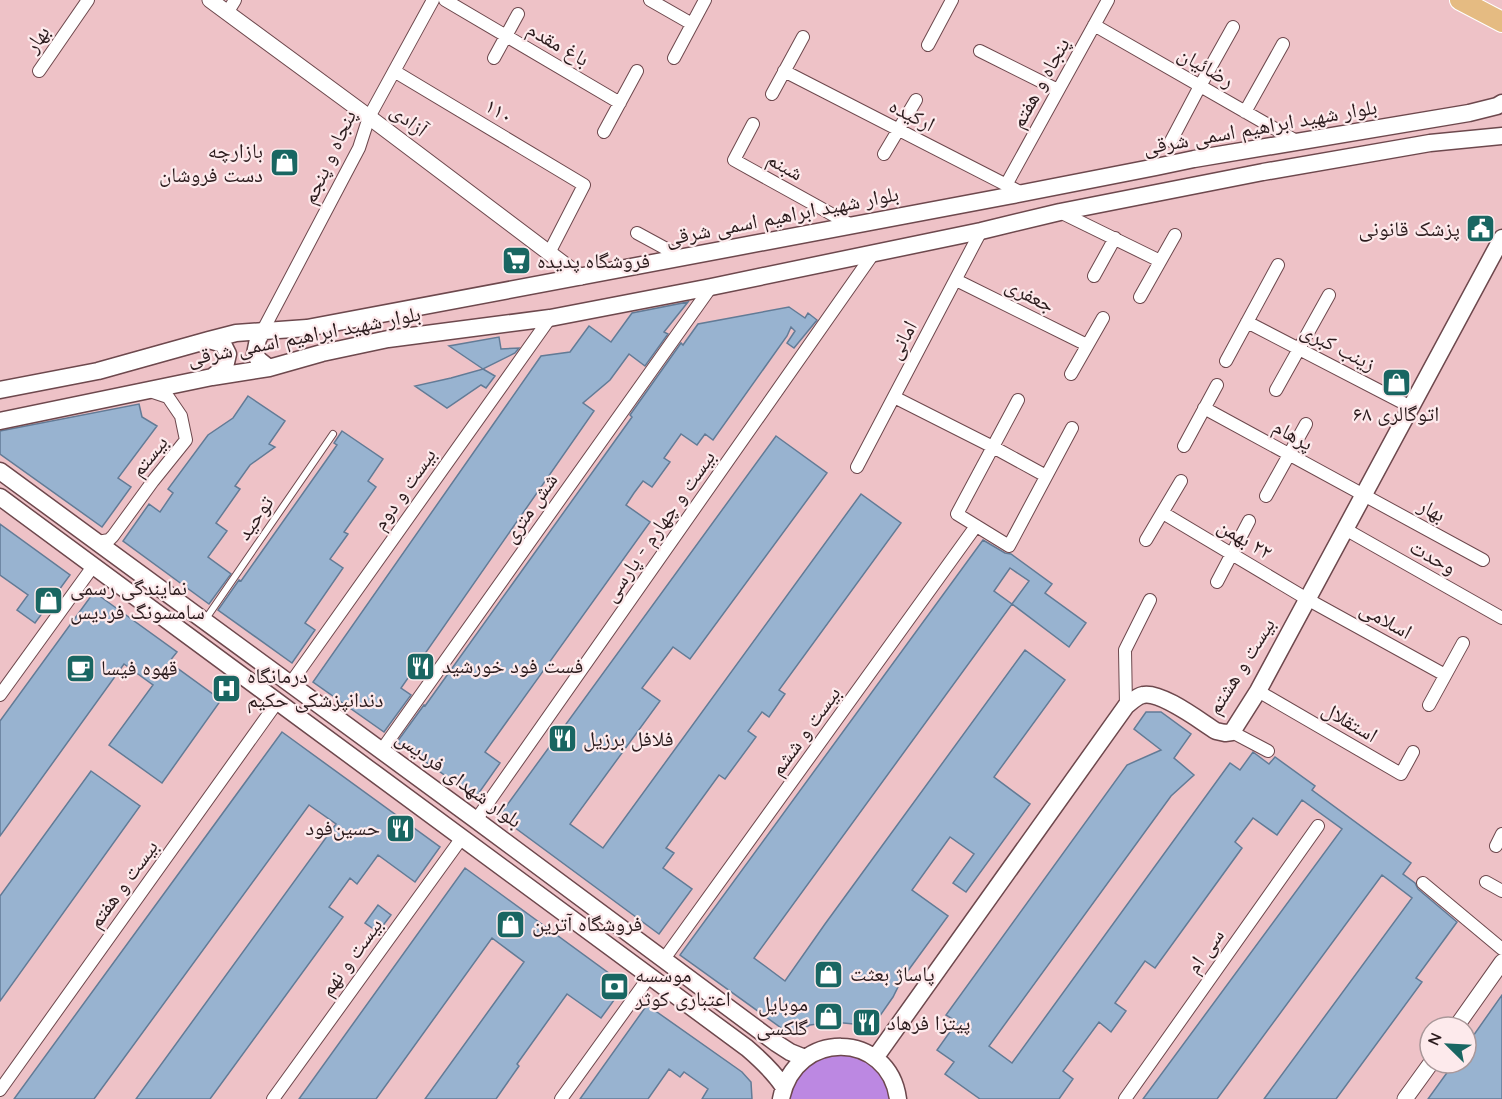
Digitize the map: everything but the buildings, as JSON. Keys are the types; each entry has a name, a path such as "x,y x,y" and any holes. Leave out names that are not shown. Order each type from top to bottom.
{"main road":[{"path":"1460,0 1502,22"},
{"name":"بلوار شهید ابراهیم اسمی شرقی","path":"0,390 98,371 236,333 308,328 853,226 1194,159 1469,113 1500,104"},
{"name":"بلوار شهید ابراهیم اسمی شرقی","path":"0,422 212,377 269,368 322,353 388,339 550,318 873,254 1060,212 1285,168 1430,143 1502,136"},
{"name":"بیست و هشتم","path":"1126,706 1141,695 1152,695 1162,698 1216,731 1232,732 1258,691 1502,238"},
{"path":"262,332 255,354 269,368"},
{"path":"208,340 223,344 228,354 225,366 212,377"},
{"name":"بلوار شهدای فردیس","path":"0,471 776,1043 805,1058"},
{"path":"0,497 764,1063 775,1074 782,1093"},
{"path":"875,1058 1126,706"},
{"path":"782,1093 789,1076 805,1058 821,1050 838,1047 856,1049 875,1058 888,1070 897,1088 898,1099"}],"street":[{"name":"بهار","path":"39,71 88,0"},
{"name":"آزادی","path":"210,0 231,7 369,117 581,277"},
{"name":"پنجاه و پنجم","path":"262,332 359,148 369,117 433,0"},
{"name":"باغ مقدم","path":"445,0 620,103"},
{"path":"650,0 692,24"},
{"path":"674,58 705,0"},
{"path":"928,45 952,0"},
{"name":"پنجاه و هفتم","path":"1006,185 1108,0"},
{"path":"494,58 518,14"},
{"name":"رضائیان","path":"1094,25 1298,142"},
{"path":"1171,141 1233,27"},
{"path":"772,94 803,37"},
{"path":"1245,112 1283,44"},
{"path":"980,51 1058,90"},
{"name":"۱۱۰","path":"394,71 584,185 549,253"},
{"path":"604,132 637,71"},
{"name":"ارکیده","path":"784,71 1022,193"},
{"path":"884,153 916,100"},
{"name":"شبنم","path":"753,124 734,160 853,226"},
{"path":"1060,212 1160,261"},
{"name":"امانی","path":"857,467 981,231"},
{"path":"637,233 683,258"},
{"path":"1140,297 1175,235"},
{"path":"1094,276 1115,238"},
{"name":"بیست و چهارم - پارسی","path":"476,820 873,254"},
{"path":"1226,361 1278,266"},
{"name":"جعفری","path":"956,280 1088,345"},
{"name":"شش متری","path":"381,751 711,287"},
{"path":"1276,390 1329,295"},
{"name":"بیست و دوم","path":"290,684 550,318"},
{"path":"1071,374 1103,318"},
{"name":"زینب کبری","path":"1247,322 1411,407"},
{"path":"1184,446 1217,385"},
{"name":"بیستم","path":"98,542 109,540 113,536 186,441 181,416 168,397 150,391"},
{"path":"894,396 1046,476"},
{"path":"1018,400 957,514 1009,546 1072,428"},
{"name":"پرهام","path":"1204,408 1363,495"},
{"path":"1266,496 1306,424"},
{"path":"1146,540 1181,482"},
{"name":"بهار","path":"1363,495 1483,560"},
{"name":"٢٢ بهمن","path":"1163,513 1307,599"},
{"path":"1217,582 1249,521"},
{"name":"بیست و ششم","path":"664,959 976,526"},
{"name":"وحدت","path":"1345,530 1502,618"},
{"path":"0,695 94,565"},
{"name":"اسلامی","path":"1307,599 1445,675"},
{"path":"1126,706 1125,650 1150,600"},
{"path":"1429,705 1463,643"},
{"name":"استقلال","path":"1258,691 1401,774 1413,752"},
{"name":"بیست و هفتم","path":"0,1090 278,701"},
{"path":"1232,732 1268,751"},
{"name":"سی ام","path":"1125,1099 1318,826"},
{"path":"1496,846 1502,834"},
{"name":"بیست و نهم","path":"273,1099 461,839"},
{"path":"1486,882 1502,891"},
{"path":"1423,883 1502,949"},
{"path":"1464,1015 1502,962"},
{"path":"561,1099 649,977"},
{"path":"1405,1099 1422,1075"}],"lane":[{"name":"توحید","path":"205,621 333,434"}],"shaded area":[{"path":"839,1054 869,1062 874,1066 882,1075 891,1099 788,1099 796,1080 805,1067 819,1059"}],"place":[{"name":"بازارچه دست فروشان","path":"284,163"},
{"name":"پزشک قانونی","path":"1481,229"},
{"name":"فروشگاه پدیده","path":"516,261"},
{"name":"اتوگالری ۶۸","path":"1396,383"},
{"name":"نمایندگی رسمی سامسونگ فردیس","path":"49,600"},
{"name":"فست فود خورشید","path":"421,666"},
{"name":"قهوه فیسا","path":"80,668"},
{"name":"درمانگاه دندانپزشکی حکیم","path":"226,688"},
{"name":"فلافل برزیل","path":"562,739"},
{"name":"حسین‌فود","path":"401,828"},
{"name":"فروشگاه آترین","path":"511,924"},
{"name":"پاساژ بعثت","path":"829,974"},
{"name":"موسسه اعتباری کوثر","path":"614,987"},
{"name":"موبایل گلکسی","path":"829,1016"},
{"name":"پیتزا فرهاد","path":"866,1023"}]}
